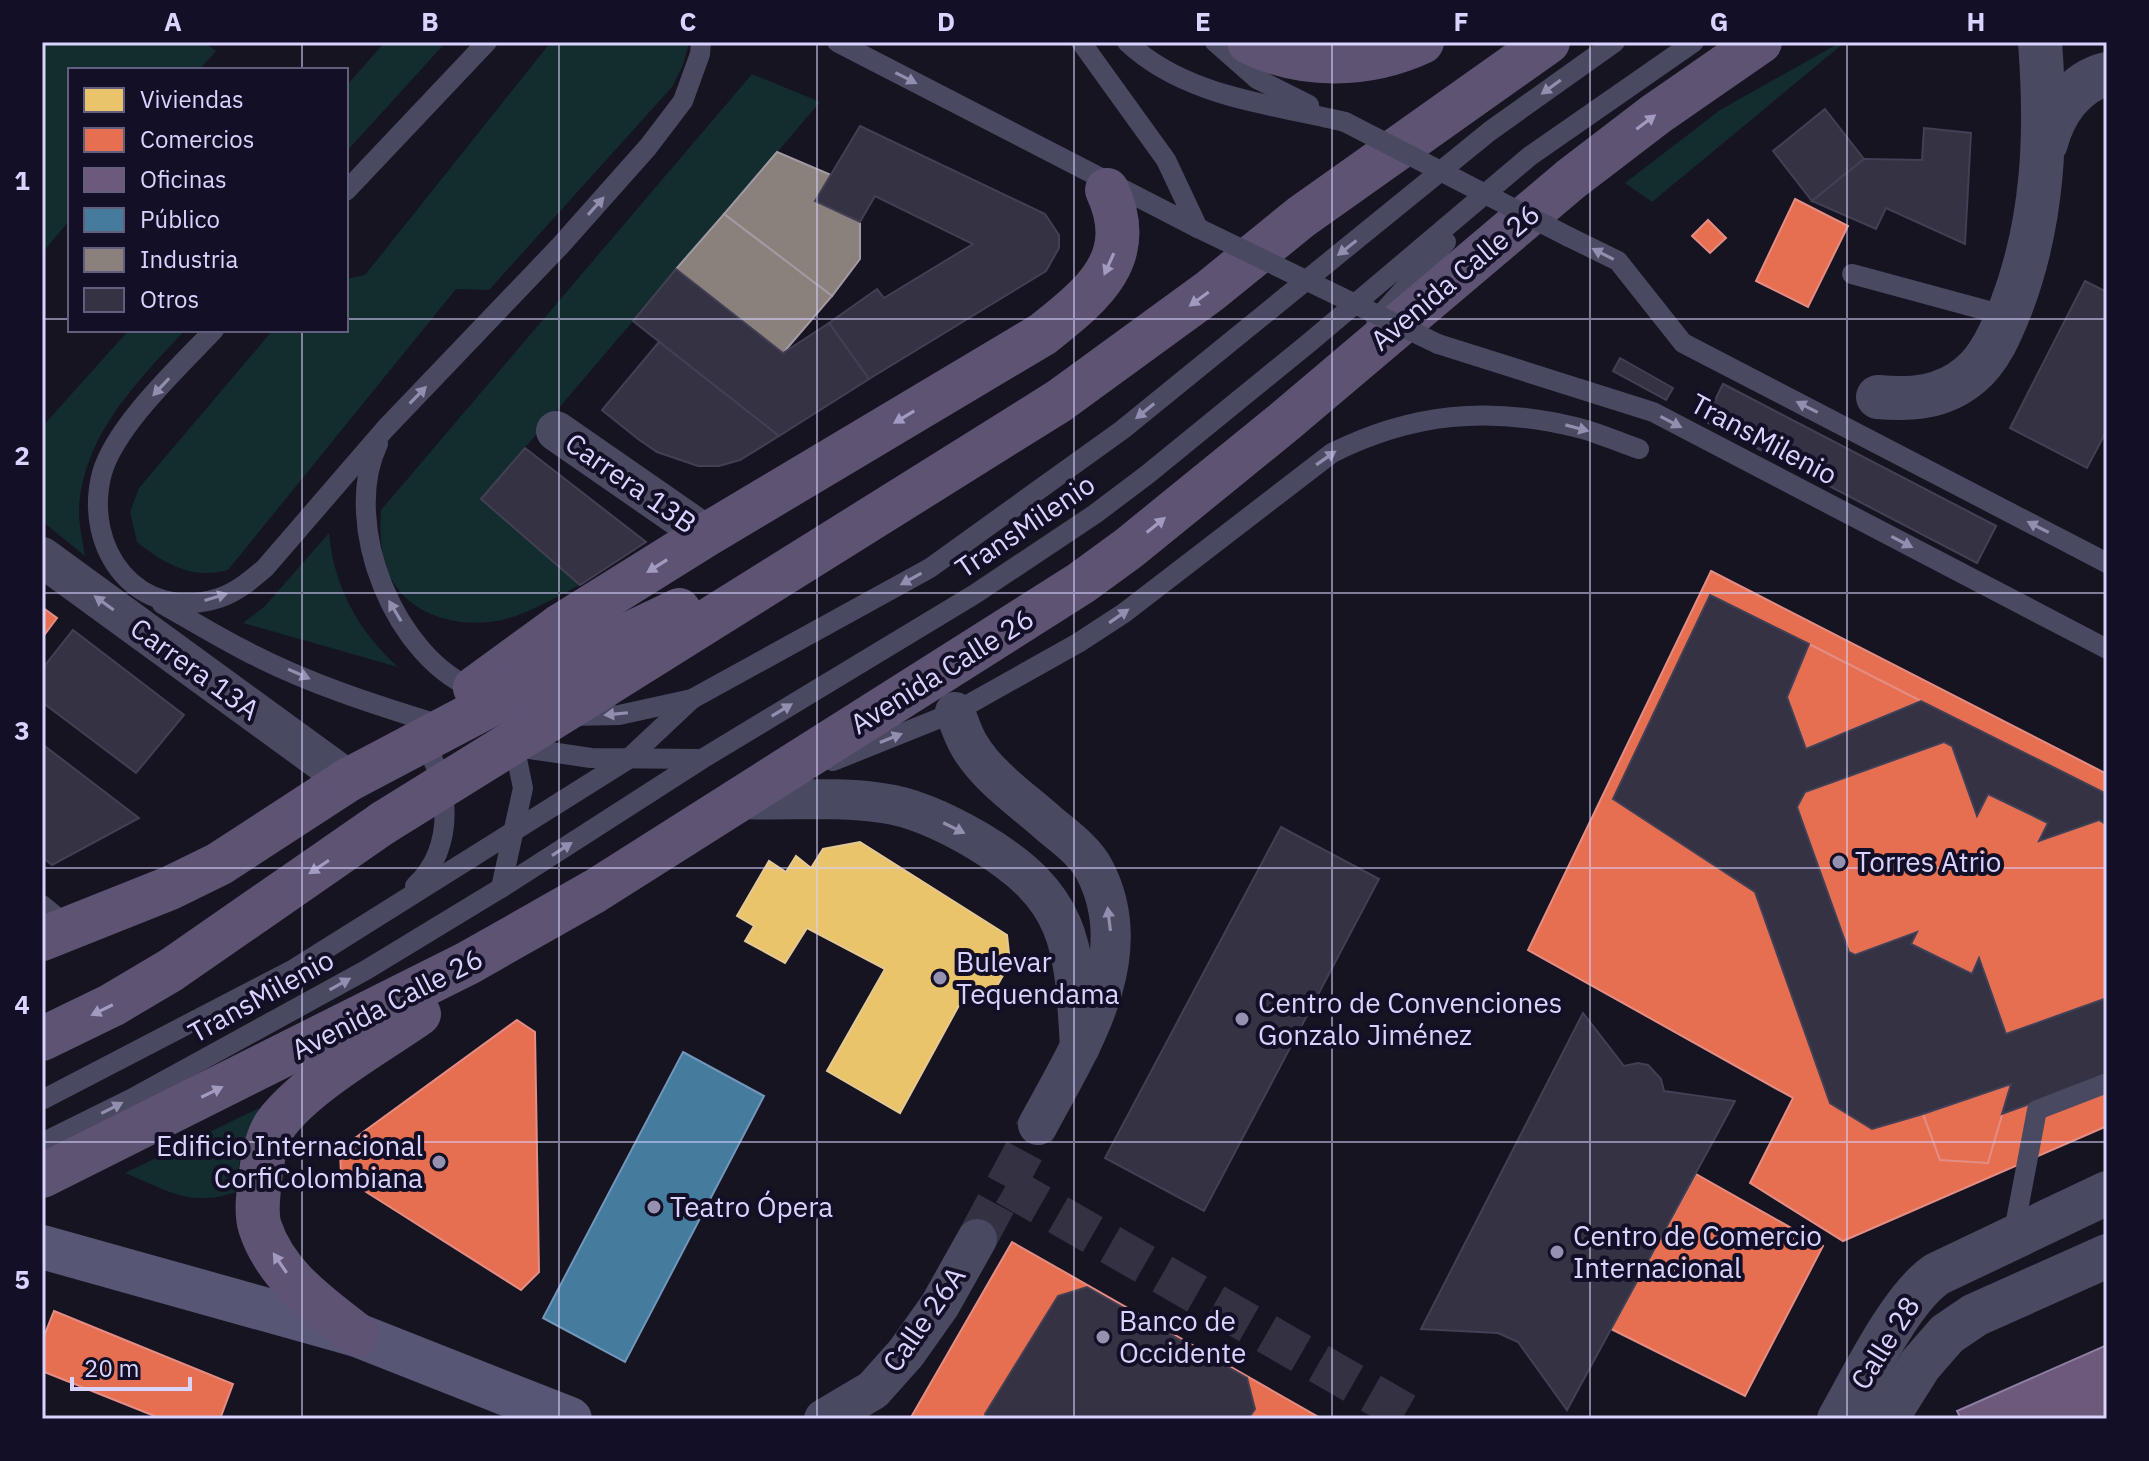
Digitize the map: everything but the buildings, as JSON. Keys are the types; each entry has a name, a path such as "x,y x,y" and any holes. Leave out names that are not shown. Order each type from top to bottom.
{"main road":[{"path":"1249,42 1299,59 1339,62 1398,53 1422,42"},
{"path":"51,924 170,888 219,864 348,780 584,655 880,514 1059,401 1210,291 1301,217 1548,42"},
{"name":"Avenida Calle 26","path":"42,1176 443,976 595,891 1081,583 1129,548 1284,422 1571,179 1656,114 1760,42"},
{"path":"42,1039 112,1005 171,970 383,823 584,655 706,535 1043,334 1087,298 1106,272 1115,252 1116,209 1107,190"},
{"path":"357,1335 299,1289 276,1259 259,1226 258,1193 263,1157 275,1123 301,1096 595,891"},
{"path":"42,1247 357,1335 570,1419"}],"street":[{"path":"2040,42 2043,153"},
{"path":"1878,397 1905,399 1932,396 1970,375 1985,357 2007,316 2022,277 2033,236 2043,153 2052,120 2073,93 2107,74"},
{"name":"Carrera 13B","path":"556,431 706,535"},
{"name":"Carrera 13A","path":"42,557 348,780"},
{"path":"955,712 968,745 985,766 1087,860 1107,901 1111,928 1110,965 1102,996 1080,1047 1038,1125"},
{"path":"740,799 833,799 894,805 954,827 1010,861 1046,896 1067,937 1076,976 1080,1047"},
{"name":"Calle 28","path":"1839,1419 1913,1296 1924,1283 2107,1193"},
{"name":"Calle 26A","path":"824,1419 873,1390 906,1353 940,1305 977,1239"},
{"name":"Calle 28","path":"1886,1419 1920,1365 1947,1334 1975,1315 2107,1256"}],"lane":[{"path":"348,189 487,42"},
{"name":"TransMilenio","path":"155,600 191,603 219,598 242,587 265,568 385,429 560,246 648,147 683,101 700,54 701,42"},
{"name":"TransMilenio","path":"837,42 1198,228 1438,344 1653,412 2107,649"},
{"path":"1081,42 1166,160 1198,228"},
{"name":"TransMilenio","path":"1127,42 1170,74 1200,88 1345,122"},
{"name":"TransMilenio","path":"1215,42 1257,79 1618,261 1683,343 2107,563"},
{"name":"TransMilenio","path":"627,760 692,699 930,568 1034,496 1122,430 1490,131 1615,42"},
{"name":"TransMilenio","path":"42,1143 131,1099 366,970 702,759 975,594 1095,514 1310,342 1530,156 1694,42"},
{"name":"TransMilenio","path":"1284,422 1496,186"},
{"path":"1852,274 2007,316"},
{"name":"TransMilenio","path":"212,332 141,407 102,473 99,516 112,561 130,583 244,650 385,708 517,747 591,758 702,759"},
{"path":"740,799 955,712 1066,651 1124,613 1332,453 1367,436 1402,424 1478,415 1544,421 1579,428 1639,449"},
{"name":"TransMilenio","path":"385,429 371,459 366,494 368,530 375,564 387,598 405,628 428,656 490,702 506,723 517,747 523,788 501,888"},
{"name":"TransMilenio","path":"471,688 550,717 619,715 692,699"},
{"name":"TransMilenio","path":"385,708 412,728 432,755 443,787 445,820 437,853 420,882 394,904"},
{"path":"515,828 627,760"},
{"name":"TransMilenio","path":"42,1100 294,969 515,828"},
{"path":"2013,1237 2037,1110 2107,1083"}],"green space":[{"path":"42,42 204,42 216,51 201,68 68,68 68,222 42,253"},
{"path":"385,42 446,42 348,150 348,84"},
{"path":"551,42 689,43 672,87 489,290 456,289 228,570 203,573 180,568 137,542 130,512 139,488 271,332 348,332 348,279 365,275"},
{"path":"1845,42 1652,202 1625,183 1720,110"},
{"path":"752,74 820,102 481,499 580,585 525,612 488,622 452,620 418,607 394,583 386,566 381,538 381,510"},
{"path":"127,332 183,332 115,412 90,460 82,485 79,513 85,556 42,521 42,427"},
{"path":"329,533 336,572 350,607 371,638 398,667 243,623 265,606"},
{"path":"259,1108 243,1149 236,1192 192,1198 125,1173"}],"tunnel":[{"path":"977,1239 1038,1125"},
{"path":"1006,1185 1416,1419"}],"place":[{"name":"Torres Atrio","path":"1839,862"},
{"name":"Bulevar Tequendama","path":"940,978"},
{"name":"Centro de Convenciones Gonzalo Jiménez","path":"1242,1019"},
{"name":"Edificio Internacional CorfiColombiana","path":"439,1162"},
{"name":"Teatro Ópera","path":"654,1207"},
{"name":"Centro de Comercio Internacional","path":"1557,1252"},
{"name":"Banco de Occidente","path":"1103,1337"}]}
